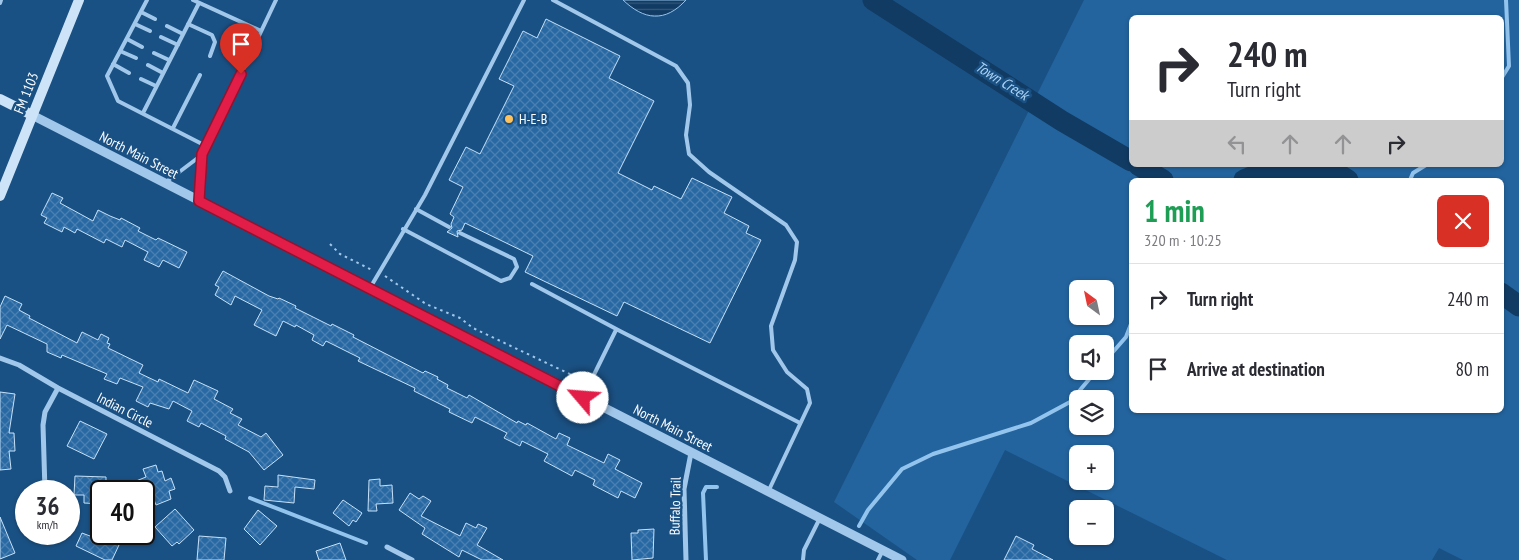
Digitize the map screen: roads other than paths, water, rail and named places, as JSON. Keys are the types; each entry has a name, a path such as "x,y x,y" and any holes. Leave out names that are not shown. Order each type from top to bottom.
{"main road":[{"name":"FM 1103","path":"0,196 79,0"},
{"path":"0,100 32,115"}],"street":[{"name":"North Main Street","path":"32,115 902,560"},
{"name":"Indian Circle","path":"0,358 19,365 58,388 219,471 225,477 230,491"},
{"path":"45,480 43,424 45,412 58,388"},
{"name":"Buffalo Trail","path":"686,560 684,489 691,453"},
{"path":"387,547 412,560"}],"lane":[{"path":"148,0 107,76 118,101 206,146"},
{"path":"193,0 261,31"},
{"path":"199,201 202,154 276,0"},
{"path":"370,288 377,272 416,209 524,0"},
{"path":"553,0 676,66 688,83 690,105 686,135 689,154 709,172 786,225 797,242 794,260 771,326 772,350 786,372 807,389 810,403 768,492"},
{"path":"143,113 199,3"},
{"path":"141,12 155,20"},
{"path":"135,24 150,32"},
{"path":"188,24 212,35 215,42 210,56"},
{"path":"167,26 183,34"},
{"path":"161,37 178,45"},
{"path":"127,39 142,47"},
{"path":"120,51 136,58"},
{"path":"154,53 169,60"},
{"path":"113,64 129,73"},
{"path":"148,65 163,73"},
{"path":"173,128 200,75"},
{"path":"141,79 156,86"},
{"path":"164,183 202,154"},
{"path":"416,209 449,227"},
{"path":"403,229 501,281 510,278 517,267 514,258 460,233"},
{"path":"532,284 616,330 800,423"},
{"path":"583,398 616,330"},
{"path":"803,560 804,550 820,518"},
{"path":"878,560 883,550"}],"waterway":[{"name":"Town Creek","path":"873,0 1062,121 1129,160"},
{"path":"1504,74 1509,66 1506,0"},
{"name":"Town Creek","path":"1141,167 1160,178"},
{"path":"1411,178 1413,173 1423,167"},
{"name":"Town Creek","path":"1249,178 1256,175 1337,173 1345,178"},
{"name":"Town Creek","path":"1504,295 1519,306"},
{"path":"1114,351 1126,337 1129,329"},
{"path":"859,526 868,510 902,469 933,454 1031,423 1070,402 1088,380"},
{"path":"706,560 703,493 706,487 717,487"},
{"path":"250,498 366,543"}],"place":[{"name":"H-E-B","path":"509,119"}]}
